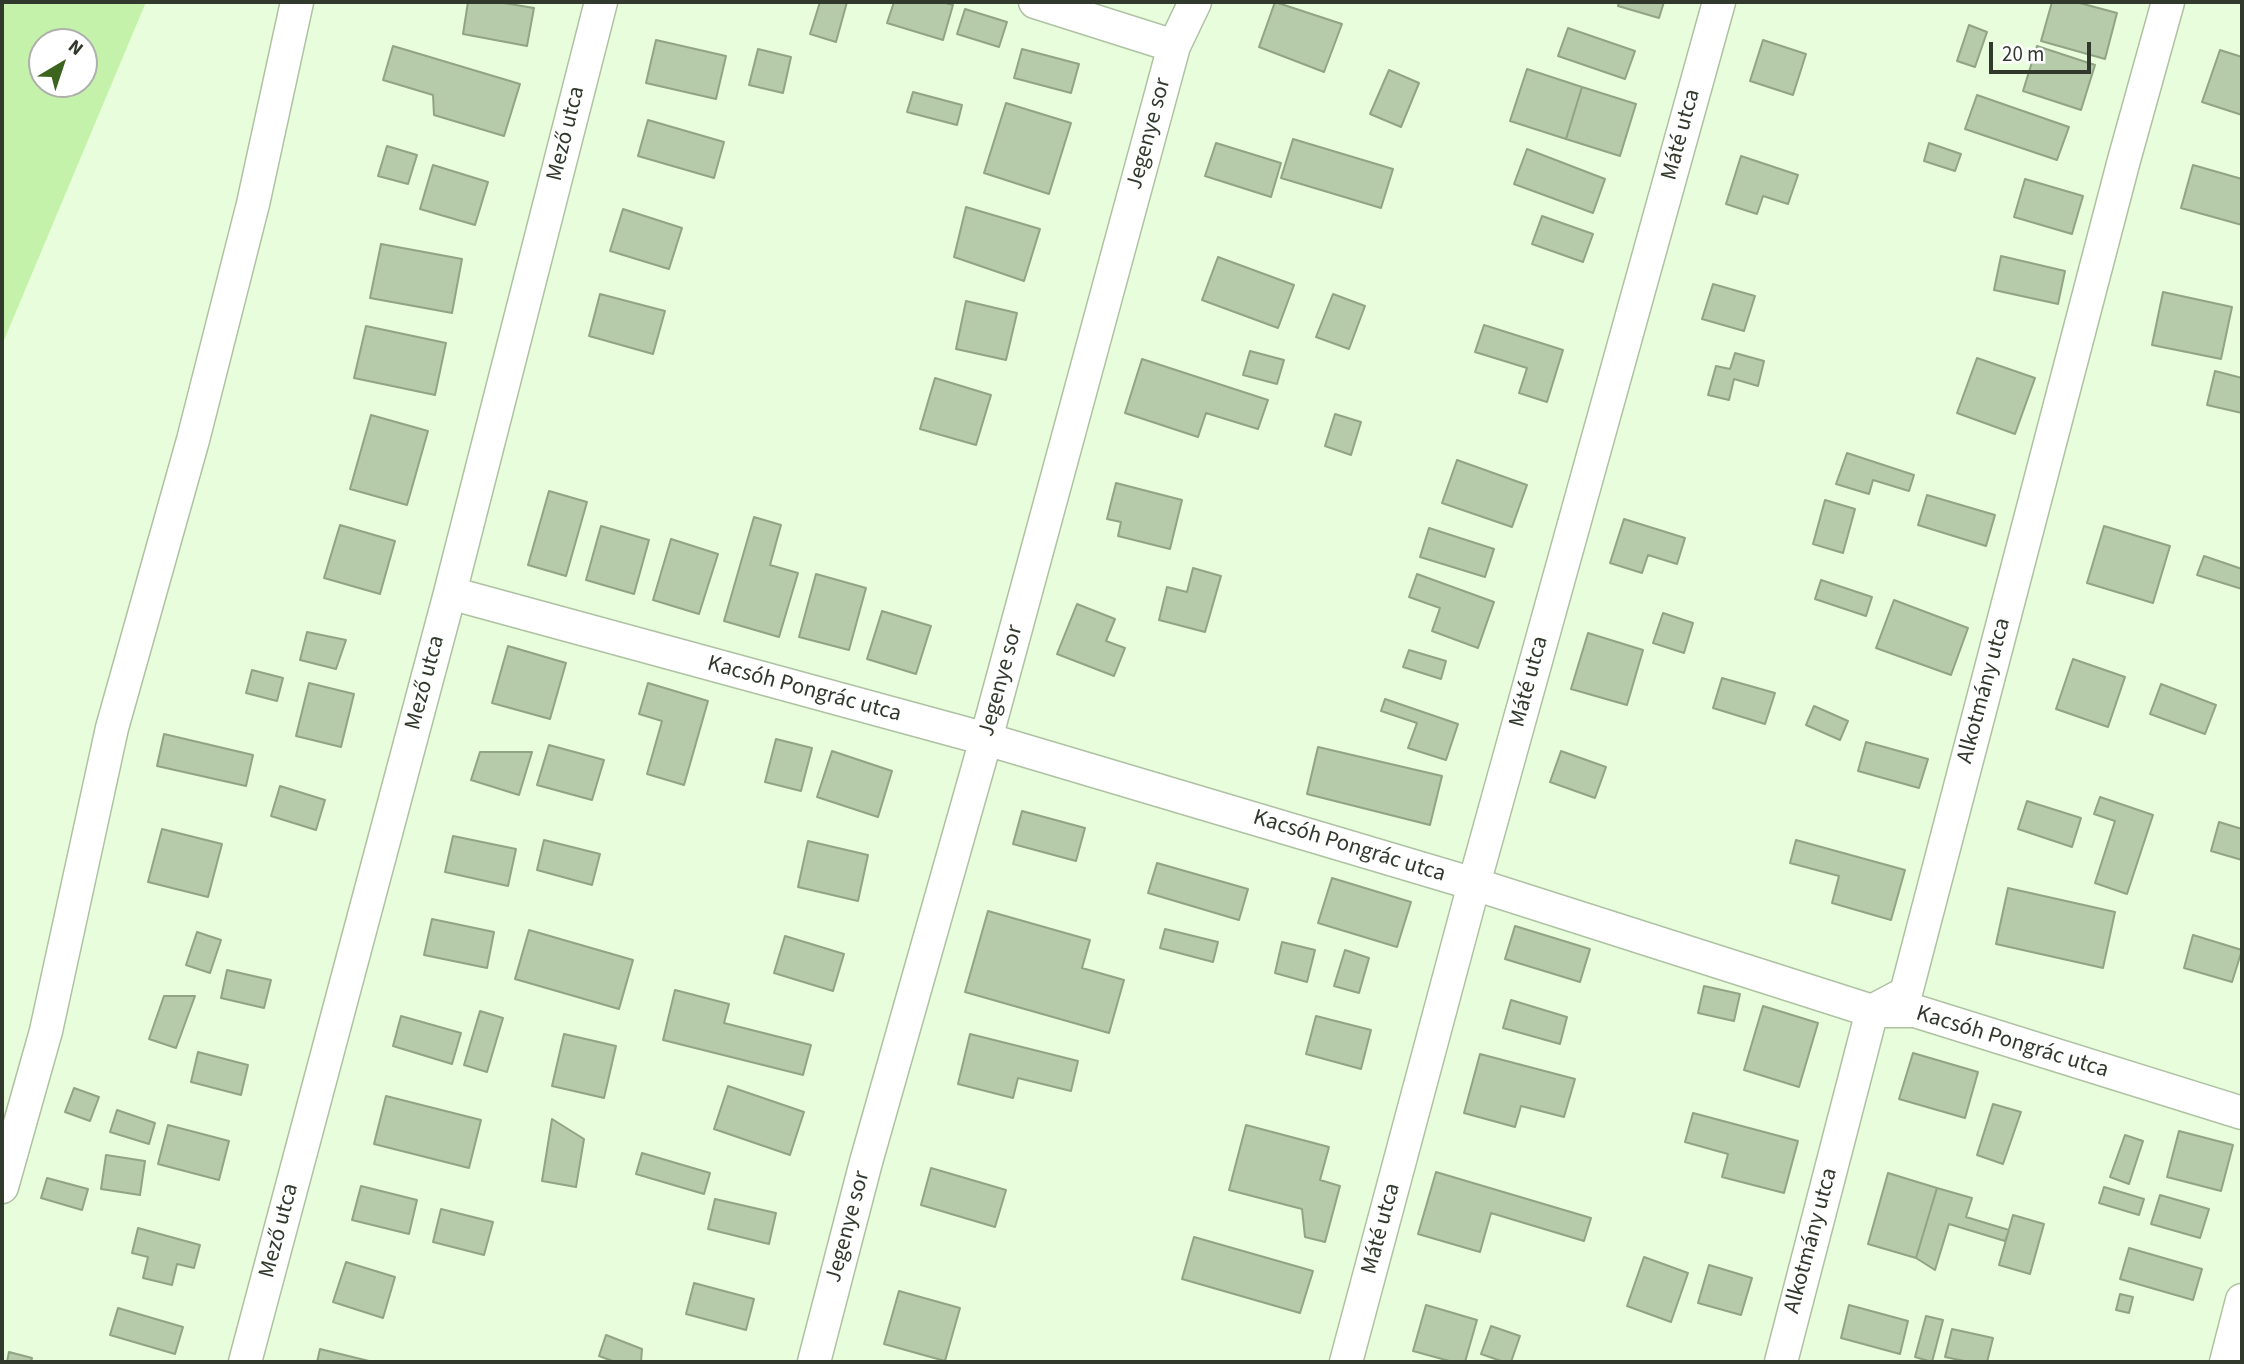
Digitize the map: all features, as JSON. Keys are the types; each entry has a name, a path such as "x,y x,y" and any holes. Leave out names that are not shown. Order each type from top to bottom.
{"street":[{"path":"2,1187 46,1031 112,728 193,440 253,204 297,2"},
{"name":"Mező utca","path":"245,1362 450,593 601,2"},
{"path":"1035,2 1174,46"},
{"name":"Jegenye sor","path":"814,1362 866,1162 986,739 1174,46 1195,2"},
{"name":"Máté utca","path":"1346,1362 1474,884 1719,2"},
{"name":"Alkotmány utca","path":"1781,1362 1872,1011 1906,993 2124,160 2168,2"},
{"name":"Kacsóh Pongrác utca","path":"450,593 986,739 1474,884 1872,1011 1915,1011 2242,1113"},
{"path":"2226,1362 2242,1300"}],"green space":[{"path":"2,2 146,2 2,345"}],"building":[{"path":"468,2 498,2 534,8 527,46 463,34"},
{"path":"820,2 847,2 836,42 810,34"},
{"path":"894,2 942,2 953,5 943,40 887,23"},
{"path":"1275,2 1342,24 1324,72 1259,47"},
{"path":"1619,2 1664,2 1659,18 1618,6"},
{"path":"2052,2 2076,2 2117,13 2105,59 2041,41"},
{"path":"965,9 1007,22 999,47 957,34"},
{"path":"1969,25 1987,32 1975,67 1957,61"},
{"path":"1568,28 1635,51 1625,79 1558,56"},
{"path":"656,40 726,56 716,99 646,83"},
{"path":"1763,40 1806,54 1793,95 1750,81"},
{"path":"393,46 520,84 504,136 434,115 433,95 383,80"},
{"path":"2037,46 2095,65 2081,110 2023,91"},
{"path":"758,49 791,57 783,93 749,85"},
{"path":"1022,49 1079,64 1071,93 1014,78"},
{"path":"2220,50 2242,57 2242,115 2202,102"},
{"path":"1527,69 1582,87 1566,139 1510,121"},
{"path":"1389,70 1419,83 1401,127 1370,114"},
{"path":"1582,87 1636,104 1620,156 1566,139"},
{"path":"913,92 962,105 957,125 907,112"},
{"path":"1977,95 2069,127 2057,160 1965,129"},
{"path":"1006,103 1071,123 1049,194 984,173"},
{"path":"648,120 724,142 714,178 638,156"},
{"path":"1293,139 1393,169 1381,208 1281,178"},
{"path":"1216,143 1281,163 1271,197 1205,176"},
{"path":"1929,143 1961,154 1955,171 1924,161"},
{"path":"387,146 417,155 408,184 378,176"},
{"path":"1527,149 1605,179 1593,213 1514,184"},
{"path":"1741,156 1798,175 1788,204 1763,196 1757,214 1726,204"},
{"path":"433,165 488,182 475,225 420,209"},
{"path":"2193,165 2242,179 2242,225 2181,208"},
{"path":"2025,179 2083,196 2072,234 2014,217"},
{"path":"966,207 1040,229 1024,281 954,257"},
{"path":"623,209 682,228 669,269 610,251"},
{"path":"1542,216 1593,234 1583,262 1532,244"},
{"path":"381,244 462,259 452,313 370,298"},
{"path":"2001,256 2065,271 2058,304 1994,290"},
{"path":"1218,257 1294,285 1278,328 1202,300"},
{"path":"1713,284 1755,296 1744,331 1702,319"},
{"path":"2163,292 2232,307 2221,359 2152,345"},
{"path":"600,294 665,311 653,354 589,336"},
{"path":"1333,294 1365,306 1349,349 1316,337"},
{"path":"966,301 1017,313 1006,360 956,349"},
{"path":"1484,325 1563,350 1547,402 1519,393 1527,368 1475,352"},
{"path":"366,326 446,343 435,395 354,378"},
{"path":"1250,351 1284,360 1277,384 1243,375"},
{"path":"1735,353 1764,361 1758,386 1734,379 1729,400 1708,395 1716,366 1730,369"},
{"path":"1977,358 2035,378 2015,434 1957,413"},
{"path":"1142,359 1268,400 1258,429 1206,413 1198,437 1125,413"},
{"path":"2215,371 2242,378 2242,413 2207,405"},
{"path":"935,378 991,395 976,445 920,429"},
{"path":"1335,414 1361,422 1351,455 1325,446"},
{"path":"371,415 428,431 407,505 350,489"},
{"path":"1847,453 1914,475 1909,491 1873,480 1869,494 1836,484"},
{"path":"1457,460 1527,485 1512,527 1442,503"},
{"path":"1116,483 1182,500 1170,549 1118,536 1121,522 1107,519"},
{"path":"549,491 587,502 566,576 528,565"},
{"path":"1927,495 1995,515 1986,546 1918,525"},
{"path":"1825,500 1855,509 1843,553 1813,544"},
{"path":"754,517 781,525 770,565 798,573 779,637 724,621"},
{"path":"1624,519 1685,538 1677,564 1648,555 1642,573 1610,563"},
{"path":"340,525 395,541 380,594 324,578"},
{"path":"601,526 649,540 634,594 586,580"},
{"path":"2104,526 2170,546 2153,603 2087,583"},
{"path":"1429,528 1494,549 1485,577 1420,557"},
{"path":"671,539 718,554 699,614 653,600"},
{"path":"2204,556 2242,569 2242,589 2197,575"},
{"path":"1193,568 1221,576 1205,632 1159,620 1167,587 1187,592"},
{"path":"816,574 866,588 849,650 799,637"},
{"path":"1417,574 1494,602 1478,648 1432,631 1440,608 1409,597"},
{"path":"1821,580 1872,597 1866,616 1815,599"},
{"path":"1894,600 1968,628 1951,675 1876,648"},
{"path":"1077,604 1115,619 1106,641 1125,648 1114,676 1057,654"},
{"path":"882,611 931,626 916,674 867,659"},
{"path":"1663,613 1693,623 1684,653 1653,643"},
{"path":"307,632 346,640 336,669 300,660"},
{"path":"1588,633 1643,650 1627,705 1571,689"},
{"path":"508,646 566,663 550,719 492,703"},
{"path":"1409,650 1446,661 1441,679 1403,667"},
{"path":"2073,659 2125,677 2108,727 2056,709"},
{"path":"252,670 283,678 277,701 246,693"},
{"path":"1722,678 1775,693 1765,724 1713,708"},
{"path":"309,683 354,694 341,747 296,736"},
{"path":"648,683 708,701 684,785 647,774 662,721 639,714"},
{"path":"2161,684 2216,705 2205,734 2150,714"},
{"path":"1385,699 1458,724 1446,760 1408,748 1417,723 1381,711"},
{"path":"1814,706 1848,721 1840,740 1806,725"},
{"path":"164,734 253,755 246,786 157,766"},
{"path":"776,739 812,748 801,791 765,782"},
{"path":"1866,742 1928,759 1919,788 1858,771"},
{"path":"549,745 604,760 592,800 537,785"},
{"path":"1318,747 1442,776 1430,825 1307,794"},
{"path":"832,751 892,771 878,817 817,797"},
{"path":"1561,751 1606,767 1595,798 1550,782"},
{"path":"480,752 532,752 519,795 471,780"},
{"path":"280,786 325,800 316,830 271,816"},
{"path":"2100,797 2153,815 2127,894 2095,883 2115,821 2094,814"},
{"path":"2027,801 2081,818 2072,847 2018,829"},
{"path":"1022,811 1085,828 1076,861 1013,844"},
{"path":"2219,822 2242,829 2242,860 2211,851"},
{"path":"162,829 222,844 208,897 148,882"},
{"path":"453,836 516,849 508,886 445,872"},
{"path":"544,840 600,854 592,885 537,870"},
{"path":"1796,840 1905,870 1891,920 1832,903 1839,876 1790,863"},
{"path":"808,841 868,855 858,901 798,887"},
{"path":"1157,863 1248,889 1239,920 1148,893"},
{"path":"1332,878 1411,902 1397,947 1318,923"},
{"path":"2008,888 2115,912 2103,968 1996,944"},
{"path":"988,911 1090,940 1082,968 1124,980 1109,1033 965,992"},
{"path":"432,919 494,932 487,968 424,955"},
{"path":"1515,926 1590,949 1580,982 1505,959"},
{"path":"1165,929 1218,942 1213,962 1160,948"},
{"path":"529,930 633,960 619,1009 515,979"},
{"path":"197,932 221,940 210,973 186,965"},
{"path":"2193,935 2242,950 2232,982 2184,968"},
{"path":"785,936 844,954 833,991 774,973"},
{"path":"1282,942 1315,950 1307,982 1275,973"},
{"path":"1345,950 1369,958 1359,993 1334,986"},
{"path":"227,970 271,980 264,1008 221,998"},
{"path":"1704,986 1740,994 1734,1021 1698,1013"},
{"path":"675,990 729,1004 724,1023 811,1045 803,1075 663,1040"},
{"path":"164,996 195,996 176,1048 149,1039"},
{"path":"1511,1000 1567,1017 1560,1044 1503,1028"},
{"path":"1763,1006 1818,1023 1799,1087 1744,1070"},
{"path":"480,1011 503,1018 487,1072 464,1065"},
{"path":"401,1016 461,1033 452,1064 393,1046"},
{"path":"1316,1016 1371,1030 1361,1069 1306,1054"},
{"path":"564,1034 616,1046 604,1098 552,1086"},
{"path":"970,1034 1078,1061 1071,1091 1018,1078 1013,1098 958,1084"},
{"path":"198,1052 248,1065 241,1095 191,1082"},
{"path":"1913,1053 1978,1072 1965,1118 1899,1099"},
{"path":"1480,1054 1575,1079 1564,1117 1521,1106 1515,1127 1464,1113"},
{"path":"728,1086 804,1112 790,1155 714,1129"},
{"path":"74,1088 99,1097 90,1121 65,1112"},
{"path":"386,1096 481,1120 469,1168 374,1144"},
{"path":"1993,1104 2021,1112 2003,1164 1977,1155"},
{"path":"117,1110 155,1123 149,1144 110,1132"},
{"path":"1693,1113 1798,1141 1784,1193 1722,1177 1728,1154 1685,1142"},
{"path":"552,1119 584,1139 576,1187 542,1181"},
{"path":"168,1125 229,1141 219,1180 158,1164"},
{"path":"1246,1125 1329,1147 1320,1180 1340,1186 1325,1242 1305,1237 1302,1209 1229,1190"},
{"path":"2179,1131 2233,1145 2221,1191 2167,1177"},
{"path":"2125,1135 2143,1141 2129,1184 2110,1177"},
{"path":"642,1153 710,1173 704,1194 636,1174"},
{"path":"106,1155 145,1161 140,1195 101,1189"},
{"path":"931,1168 1006,1190 995,1227 921,1205"},
{"path":"1436,1172 1591,1218 1584,1241 1491,1213 1480,1252 1418,1234"},
{"path":"1888,1173 1937,1188 1916,1258 1868,1244"},
{"path":"47,1178 88,1189 82,1210 41,1198"},
{"path":"361,1186 417,1200 409,1234 352,1220"},
{"path":"2104,1187 2144,1199 2139,1215 2099,1203"},
{"path":"1937,1188 1972,1198 1966,1217 2009,1230 2005,1241 1949,1224 1935,1270 1916,1258"},
{"path":"2160,1195 2209,1209 2200,1238 2151,1224"},
{"path":"715,1199 776,1213 769,1244 708,1229"},
{"path":"441,1209 493,1222 484,1255 433,1242"},
{"path":"2013,1215 2044,1224 2030,1274 1999,1265"},
{"path":"138,1228 200,1245 194,1268 177,1264 172,1285 143,1278 148,1257 132,1253"},
{"path":"1194,1237 1313,1271 1300,1313 1182,1279"},
{"path":"2129,1248 2202,1269 2193,1300 2120,1279"},
{"path":"1644,1257 1688,1273 1671,1322 1627,1306"},
{"path":"346,1262 395,1277 383,1318 333,1302"},
{"path":"1709,1265 1752,1278 1741,1315 1698,1303"},
{"path":"694,1283 754,1299 746,1330 686,1314"},
{"path":"899,1291 960,1308 945,1361 884,1344"},
{"path":"2120,1294 2133,1297 2129,1313 2116,1310"},
{"path":"1426,1305 1477,1320 1465,1362 1453,1362 1413,1351"},
{"path":"1849,1305 1908,1321 1900,1354 1841,1338"},
{"path":"118,1308 183,1327 175,1354 110,1335"},
{"path":"1926,1316 1943,1320 1932,1362 1915,1357"},
{"path":"1491,1326 1520,1336 1511,1362 1481,1354"},
{"path":"1952,1329 1993,1338 1987,1362 1969,1362 1945,1357"},
{"path":"606,1335 642,1349 641,1362 615,1362 599,1356"},
{"path":"320,1349 373,1362 317,1362"},
{"path":"9,1352 32,1358 31,1362 7,1362"}]}
